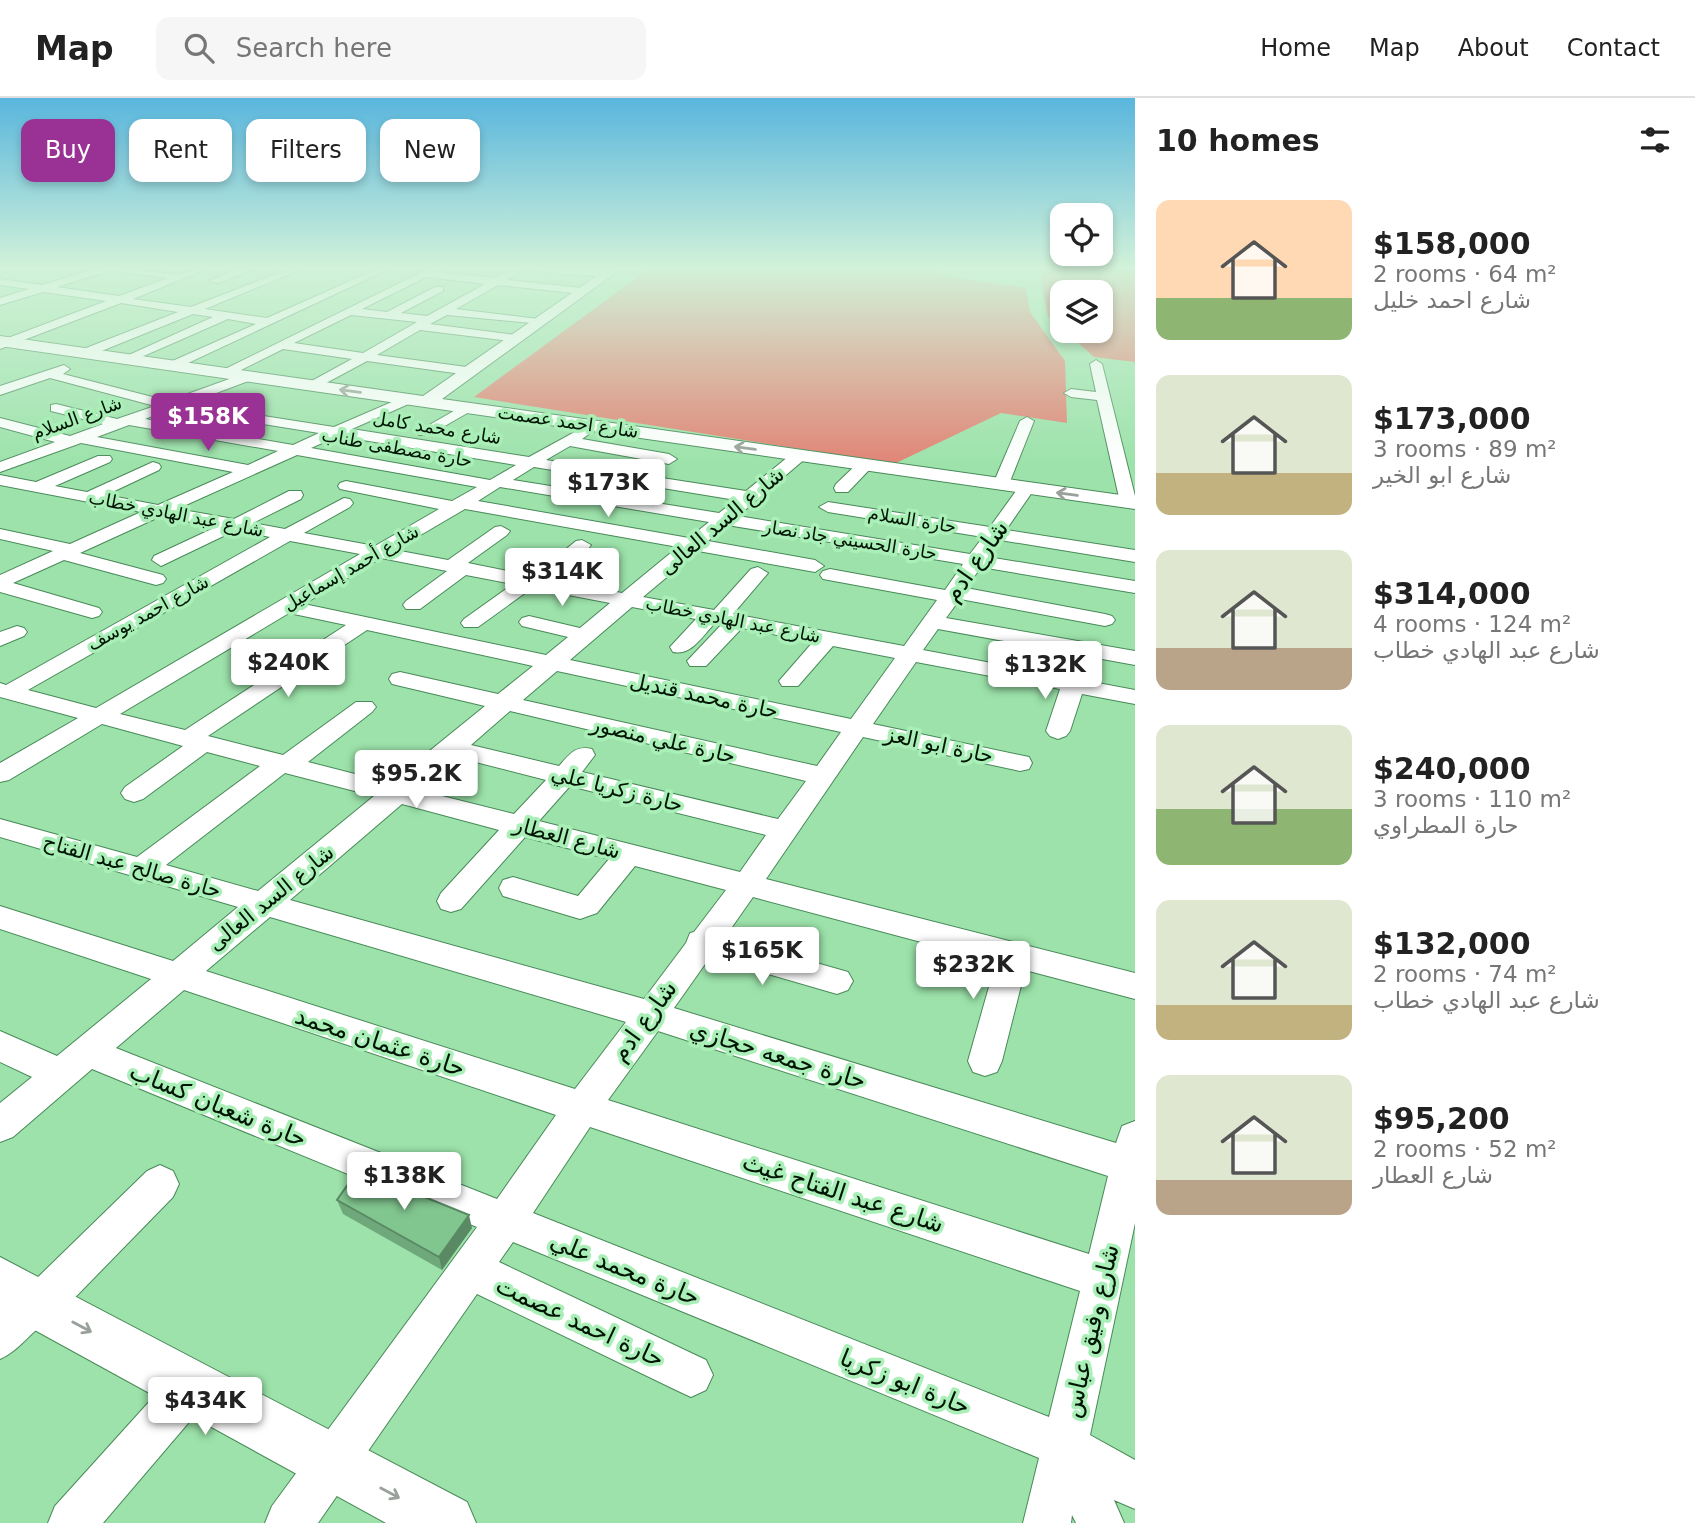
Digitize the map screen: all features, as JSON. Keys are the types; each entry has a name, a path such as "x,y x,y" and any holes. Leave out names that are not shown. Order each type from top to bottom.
{"main road":[{"path":"417,401 469,371 521,334"},
{"name":"شارع احمد عصمت","path":"2,343 101,353 246,377 1132,503"},
{"path":"18,1306 192,1386 446,1523"}],"street":[{"path":"2,343 24,334"},
{"path":"0,391 101,353 141,334"},
{"path":"165,365 241,334"},
{"path":"224,373 303,334"},
{"path":"330,334 335,335"},
{"path":"313,386 403,334"},
{"path":"489,334 515,339"},
{"path":"101,353 183,335 227,341"},
{"path":"362,339 389,343"},
{"path":"281,345 469,371"},
{"path":"312,362 345,368"},
{"path":"1096,364 1132,503"},
{"name":"شارع محمد كامل","path":"48,374 169,405 751,497"},
{"name":"شارع السلام","path":"0,467 246,377"},
{"path":"1071,393 1103,397"},
{"path":"0,584 295,450 417,401"},
{"name":"حارة مصطفى طناب","path":"56,408 122,422 724,519"},
{"path":"424,432 466,408"},
{"path":"1014,486 1027,421"},
{"path":"0,422 75,439 250,470"},
{"name":"شارع أحمد إسماعيل","path":"0,774 593,426"},
{"path":"567,441 669,459"},
{"name":"شارع السد العالى","path":"0,1125 800,456"},
{"path":"38,487 104,459"},
{"path":"842,488 866,465"},
{"path":"89,497 153,467"},
{"name":"شارع عبد الهادي خطاب","path":"0,480 1135,697"},
{"name":"شارع ادم","path":"289,1523 648,1014 746,885 996,534 1014,486"},
{"name":"شارع احمد يوسف","path":"5,691 288,535 345,494 458,505"},
{"path":"161,560 295,495"},
{"path":"458,505 693,545 822,571 956,590 1105,620"},
{"name":"حارة السلام","path":"828,507 1135,556"},
{"name":"حارة الحسيني جاد نصار","path":"724,519 956,590"},
{"path":"413,605 501,531"},
{"path":"0,534 156,579"},
{"path":"471,623 533,582 582,545"},
{"path":"873,561 1135,658"},
{"path":"698,661 722,618 758,573"},
{"path":"0,584 92,612"},
{"path":"956,590 1135,587"},
{"name":"حارة محمد قنديل","path":"285,607 858,728"},
{"path":"681,647 722,618"},
{"path":"529,622 585,635"},
{"path":"134,793 196,741 363,623"},
{"path":"790,681 828,638"},
{"name":"حارة علي منصور","path":"400,679 822,776"},
{"path":"1058,731 1073,685"},
{"name":"شارع العطار","path":"5,691 1135,986"},
{"path":"141,869 364,707"},
{"name":"حارة ابو العز","path":"858,728 1020,763"},
{"name":"حارة زكريا علي","path":"451,748 783,830"},
{"path":"451,901 583,755"},
{"name":"حارة صالح عبد الفتاح","path":"0,828 264,904"},
{"path":"513,888 580,908 587,905 629,854"},
{"name":"حارة جمعه حجازي","path":"264,904 1132,1152"},
{"name":"حارة عثمان محمد","path":"0,917 582,1108"},
{"path":"701,942 837,981"},
{"path":"985,1061 1013,955"},
{"name":"حارة شعبان كساب","path":"0,1046 74,1063 505,1220"},
{"name":"شارع عبد الفتاح غيث","path":"582,1108 1104,1279"},
{"name":"شارع وفيق عباس","path":"1047,1523 1104,1279 1127,1216 1132,1152"},
{"path":"18,1306 160,1184"},
{"name":"حارة محمد علي","path":"505,1220 745,1317"},
{"name":"حارة احمد عصمت","path":"468,1269 691,1375"},
{"name":"حارة ابو زكريا","path":"745,1317 1065,1446"},
{"path":"72,1523 192,1386"},
{"path":"1065,1446 1135,1486"},
{"path":"1065,1446 1100,1523"}],"shaded area":[{"path":"559,334 1046,334 1065,361 1067,423 1001,413 894,464 474,397"},
{"path":"1113,334 1135,334 1135,362 1094,357 1078,343 1113,343"}],"building":[{"path":"358,1170 469,1215 439,1257 337,1200"}]}
